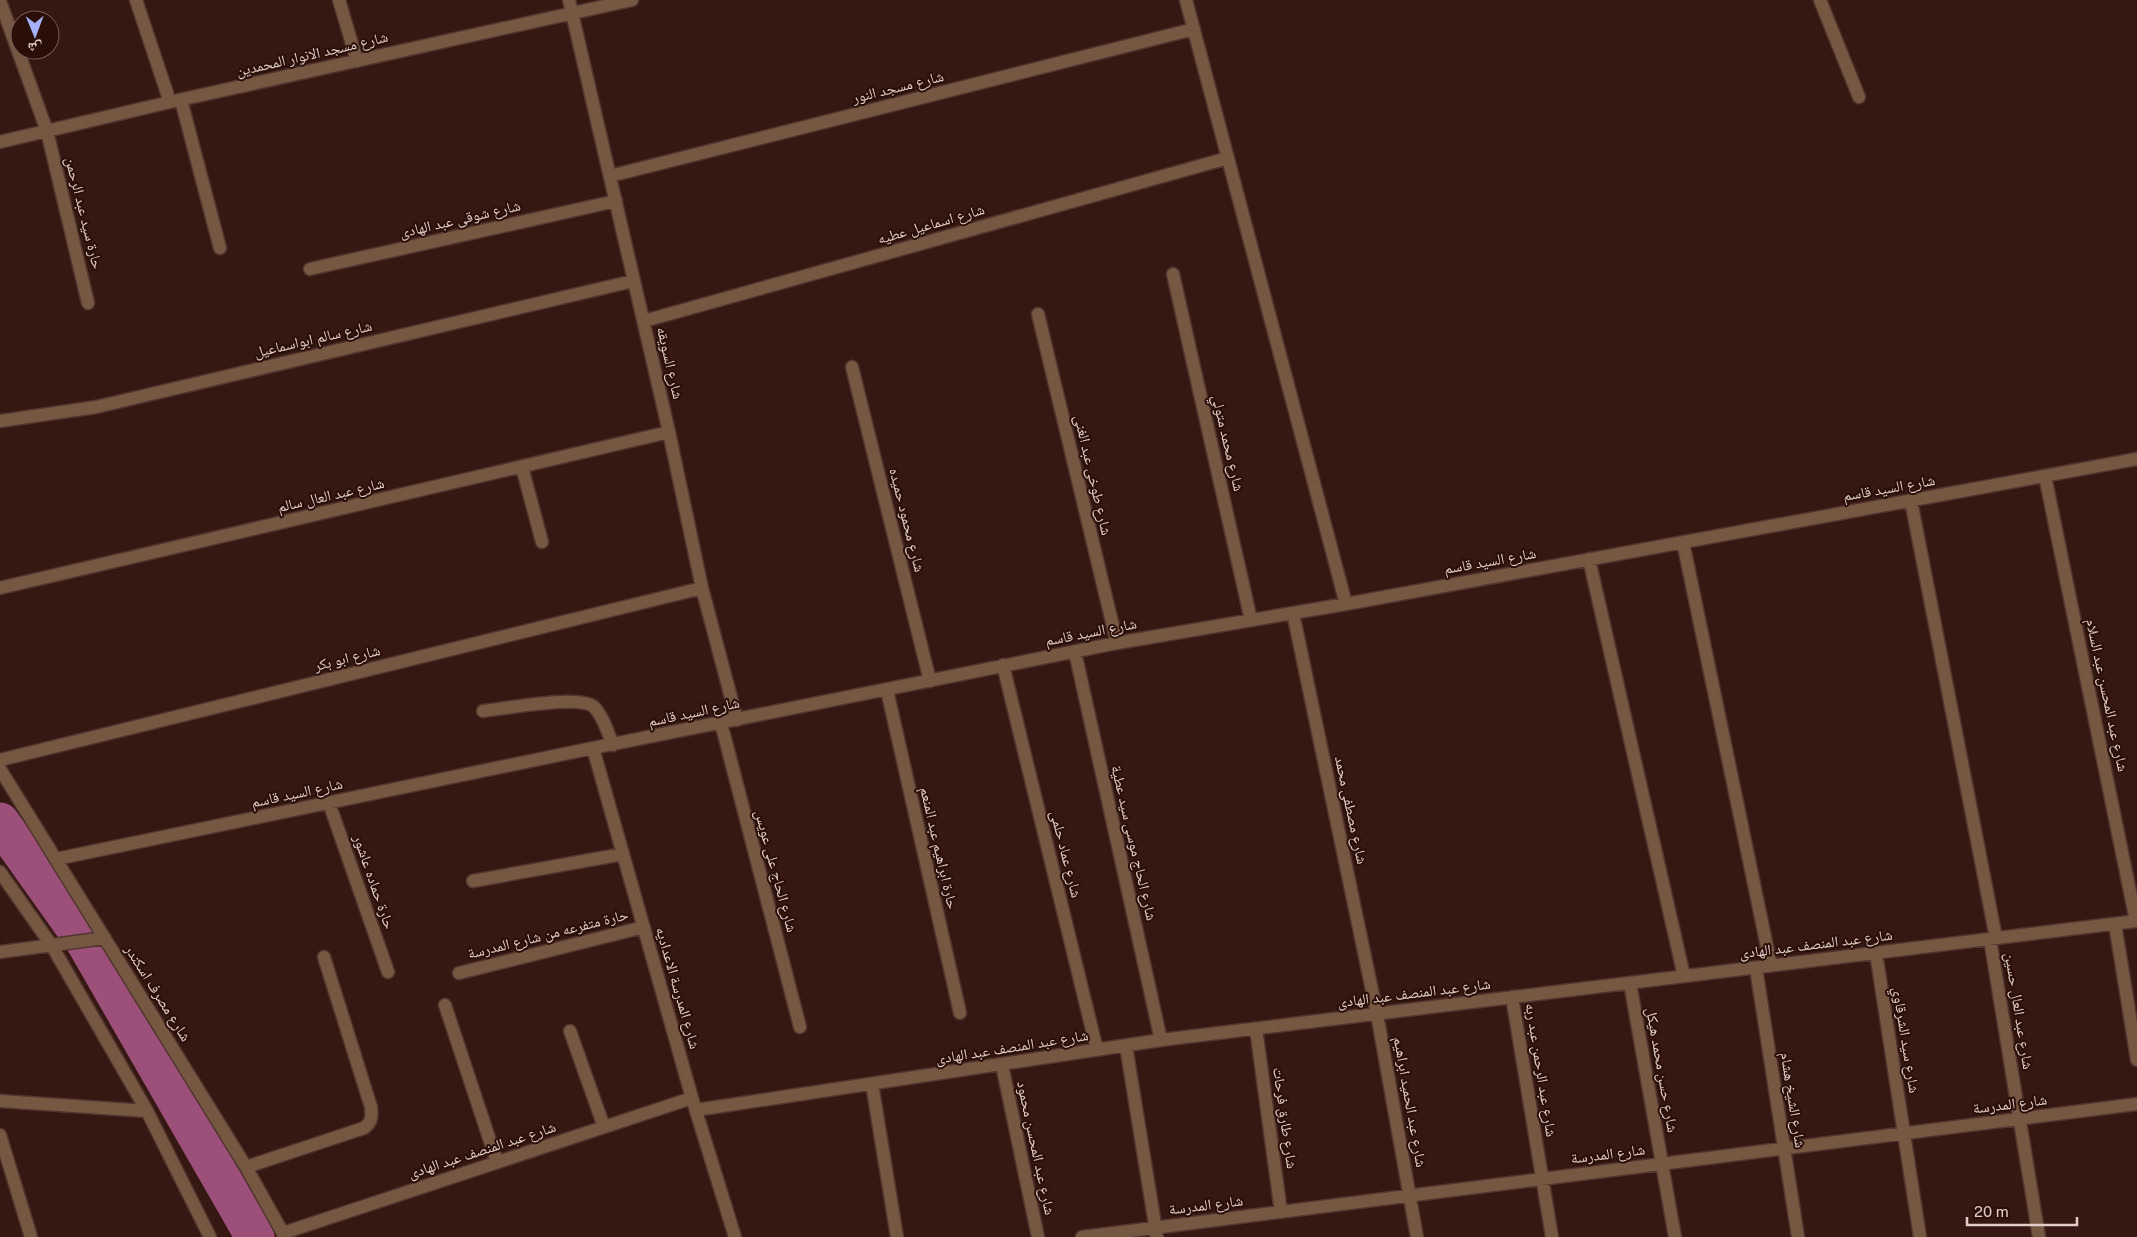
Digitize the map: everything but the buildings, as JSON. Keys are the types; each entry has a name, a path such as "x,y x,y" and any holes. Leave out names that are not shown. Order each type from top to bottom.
{"street":[{"path":"136,0 175,101 220,248"},
{"path":"339,0 358,61"},
{"name":"شارع مسجد الانوار المحمدين","path":"0,142 358,61 571,6 632,0"},
{"path":"1186,0 1346,604"},
{"path":"1820,0 1859,97"},
{"name":"حارة سيد عبد الرحمن","path":"0,1 47,131 88,302"},
{"name":"شارع السويقه","path":"571,6 669,432 702,588 737,720"},
{"name":"شارع مسجد النور","path":"610,176 1194,29"},
{"name":"شارع اسماعيل عطيه","path":"644,321 1228,158"},
{"name":"شارع شوقى عبد الهادى","path":"310,269 616,201"},
{"name":"شارع محمد متولي","path":"1173,274 1251,620"},
{"name":"شارع سالم ابواسماعيل","path":"0,421 96,407 633,281"},
{"name":"شارع طوخى عبد الغنى","path":"1038,314 1117,643"},
{"name":"شارع محمود حميده","path":"852,367 930,681"},
{"name":"شارع عبد العال سالم","path":"0,588 669,432"},
{"name":"شارع السيد قاسم","path":"56,859 592,748 1117,643 1346,604 2137,459"},
{"path":"522,467 542,542"},
{"name":"شارع عبد المحسن عبد السلام","path":"2045,476 2137,921"},
{"name":"شارع عبد العال حسين","path":"1911,500 1993,938 2039,1237"},
{"path":"1683,542 1771,966"},
{"path":"1589,559 1684,976"},
{"name":"شارع ابو بكر","path":"0,760 702,588"},
{"name":"شارع مصطفى محمد","path":"1293,613 1377,1014"},
{"name":"شارع الحاج موسى سيد عطية","path":"1075,652 1161,1040"},
{"name":"شارع عماد حلمى","path":"1003,665 1098,1050"},
{"name":"حارة ابراهيم عبد المنعم","path":"887,690 960,1013"},
{"path":"483,712 570,701 587,702 599,714 613,745"},
{"name":"شارع الحاج على عويس","path":"721,723 800,1027"},
{"name":"شارع المدرسة الاعداديه","path":"592,748 694,1104 735,1237"},
{"name":"شارع مصرف اسكندر","path":"0,769 246,1167 284,1235"},
{"name":"حارة حماده عاشور","path":"329,803 388,972"},
{"path":"473,880 623,854"},
{"path":"0,872 52,946 147,1111 210,1237"},
{"name":"شارع عبد المنصف عبد الهادى","path":"284,1235 604,1127 694,1104 872,1084 1161,1040 2137,921"},
{"path":"2115,924 2137,1060"},
{"name":"حارة متفرعه من شارع المدرسة","path":"459,973 644,927"},
{"path":"0,952 105,938"},
{"name":"شارع سيد الشرقاوي","path":"1876,953 1920,1237"},
{"path":"246,1167 364,1128 370,1124 372,1107 324,958"},
{"name":"شارع الشيخ هشام","path":"1756,968 1798,1237"},
{"name":"شارع حسن محمد هيكل","path":"1630,983 1675,1237"},
{"name":"شارع عبد الرحمن عبد ربه","path":"1512,997 1552,1237"},
{"path":"445,1005 497,1162"},
{"name":"شارع عبد الحميد ابراهيم","path":"1377,1014 1417,1237"},
{"name":"شارع طارق فرحات","path":"1256,1029 1281,1212"},
{"path":"570,1031 604,1127"},
{"path":"1126,1046 1156,1232"},
{"name":"شارع عبد المحسن محمود","path":"1002,1064 1038,1237"},
{"path":"872,1084 897,1237"},
{"path":"0,1101 147,1111"},
{"name":"شارع المدرسة","path":"1082,1237 1156,1232 1281,1212 2137,1104"},
{"path":"0,1135 32,1237"}],"waterway":[{"path":"0,822 86,943 255,1237"}]}
